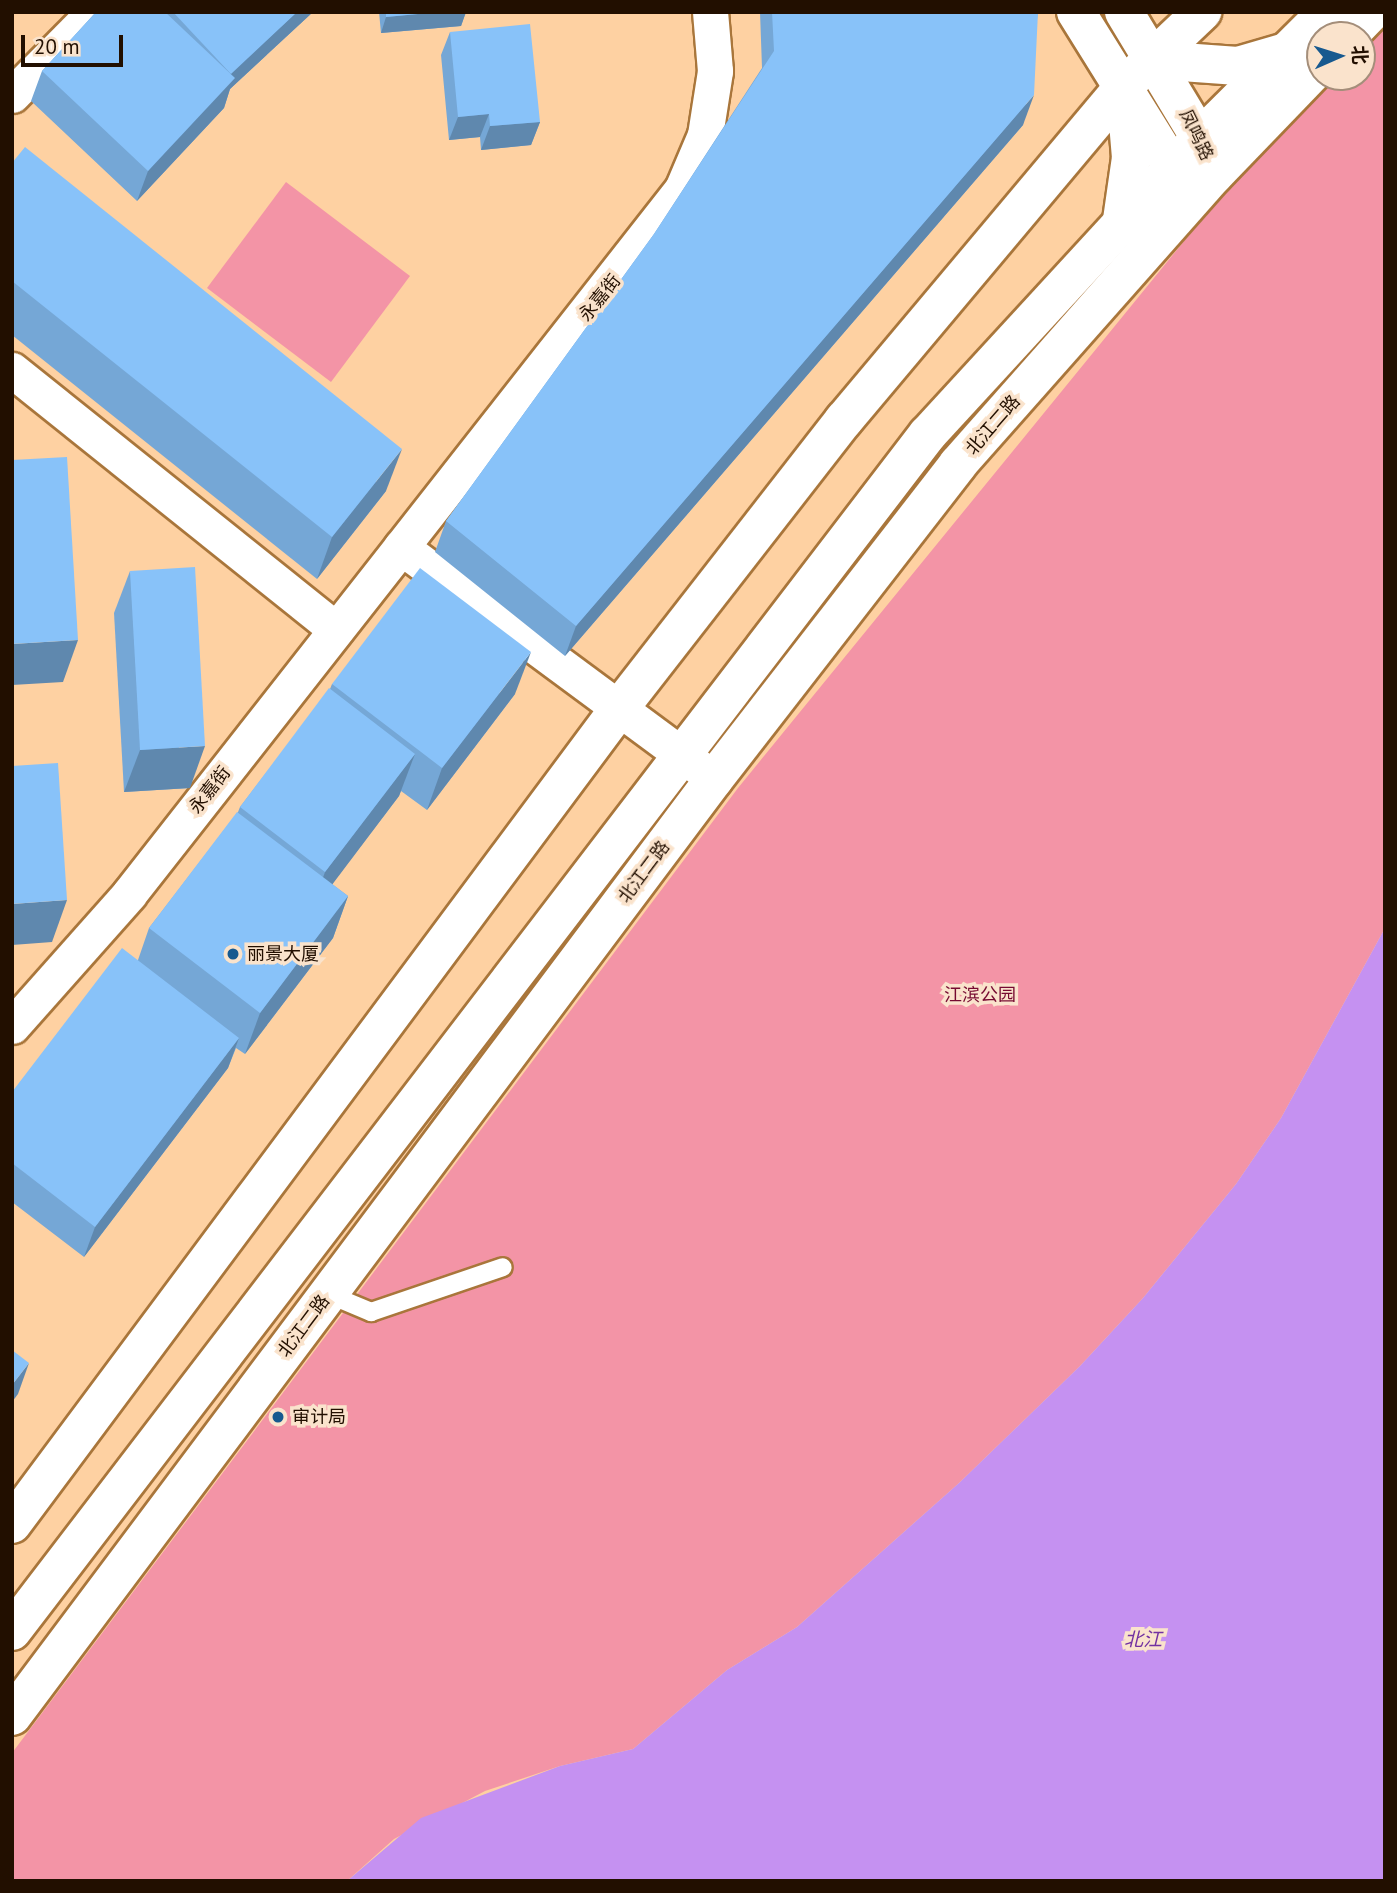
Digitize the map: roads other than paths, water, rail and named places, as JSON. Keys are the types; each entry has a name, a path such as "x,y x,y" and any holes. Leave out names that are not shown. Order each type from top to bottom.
{"main road":[{"name":"凤鸣路","path":"1076,12 1173,168 1214,175"},
{"name":"凤鸣路","path":"1124,12 1200,138 1214,175"},
{"path":"12,1524 618,710 844,421 1124,86 1202,12"},
{"name":"北江二路","path":"12,1716 714,779 958,464 1214,175 1304,59 1327,12"},
{"path":"1154,60 1238,66 1304,59"},
{"name":"北江二路","path":"12,1631 680,752 928,434 1200,138 1304,59"},
{"path":"1121,227 1131,158 1124,86"}],"street":[{"path":"12,95 94,12"},
{"name":"永嘉街","path":"12,1026 129,894 682,189 705,135 713,84 710,12"},
{"path":"12,370 336,630"},
{"path":"401,547 714,779"}],"lane":[{"path":"328,1294 371,1312 503,1267"}],"water":[{"name":"北江","path":"1385,928 1385,1881 347,1881 421,1818 560,1766 633,1749 727,1670 797,1627 959,1483 1080,1366 1143,1298 1236,1184 1281,1118"}],"place":[{"name":"丽景大厦","path":"233,954"},
{"name":"审计局","path":"278,1417"}],"park label":[{"name":"江滨公园","path":"980,995"}]}
